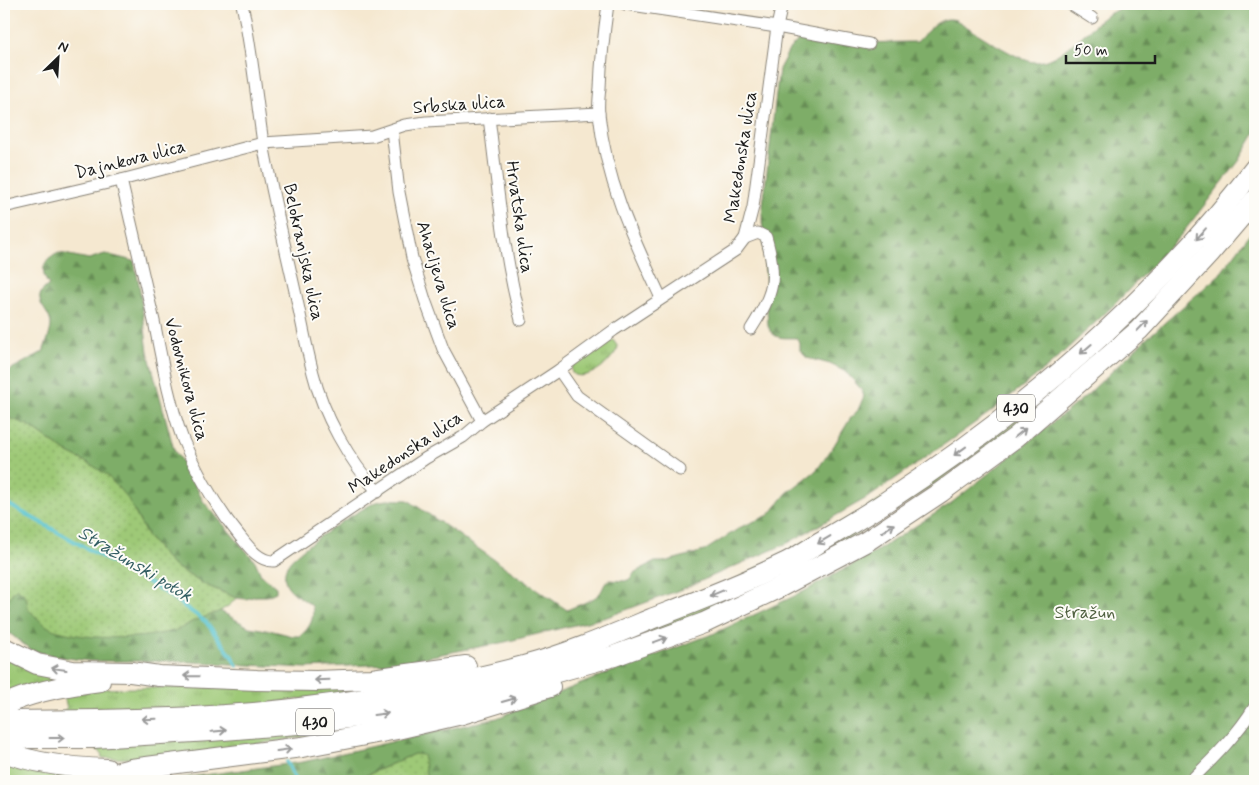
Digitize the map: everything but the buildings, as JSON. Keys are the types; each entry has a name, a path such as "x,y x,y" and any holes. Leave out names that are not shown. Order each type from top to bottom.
{"highway":[{"name":"430","path":"611,646 704,598 786,563 862,517 938,467 1002,420 1125,315 1194,242 1255,168"},
{"name":"430","path":"6,729 79,722 297,709 400,694 704,623 780,587 867,541 941,492 1016,437 1139,330 1209,254 1255,200"},
{"path":"4,648 26,660 48,667 73,671 131,672 160,676 316,680 372,678 455,668 571,643 611,646"},
{"path":"85,781 131,769 302,747 397,729 462,714 583,675 611,646"},
{"path":"131,769 85,768 45,764 6,729 35,694 77,684 160,676"}],"street":[{"name":"Belokranjska ulica","path":"242,4 247,27 263,143 280,232 316,384 329,417 341,439 365,477 378,492"},
{"path":"608,4 600,64 599,112 608,162 628,226 662,298"},
{"path":"625,4 777,27 869,44"},
{"name":"Makedonska ulica","path":"270,561 285,555 426,458 463,437 482,421 559,370 614,330 736,250 745,238 753,207 777,27 782,4"},
{"path":"1070,4 1092,18"},
{"name":"Srbska ulica","path":"263,143 372,136 405,125 426,122 599,112"},
{"name":"Hrvatska ulica","path":"489,118 508,261 513,291 521,320"},
{"name":"Ahacljeva ulica","path":"392,130 399,192 414,267 443,349 482,421"},
{"name":"Dajnkova ulica","path":"4,207 121,180 263,143"},
{"name":"Vodovnikova ulica","path":"121,180 167,380 183,438 191,458 212,497 250,548 261,558 270,561"},
{"path":"745,238 758,233 766,237 774,276 770,297 751,329"},
{"path":"559,370 577,396 680,470"},
{"path":"1190,781 1242,726 1255,706"}],"green space":[{"path":"1127,4 1255,4 1255,134 1239,161 1181,235 1114,305 1051,364 989,413 872,495 788,543 685,588 607,617 505,642 389,664 306,668 174,661 89,661 54,656 31,650 4,629 4,601 16,589 20,590 57,631 105,637 132,637 185,626 220,611 249,627 300,636 307,630 311,622 313,610 312,606 288,587 285,575 288,563 305,547 331,529 369,505 384,500 408,500 567,610 597,596 609,580 625,581 630,579 635,572 655,562 664,562 704,551 741,527 769,515 787,493 819,467 850,419 858,410 864,396 861,389 846,372 830,364 807,358 800,351 800,343 797,338 776,336 770,331 768,326 762,214 779,69 790,48 800,39 813,37 838,43 917,42 934,25 950,19 956,20 1018,57 1027,61 1043,61 1063,51 1107,15"},
{"path":"1255,176 1255,186 1228,220 1138,319 1008,432 910,501 861,532 794,569 676,624 625,643 460,686 636,634 985,443"},
{"name":"Stražun","path":"1255,227 1255,781 427,781 414,754 354,781 158,781 303,762 497,718 598,677 715,633 801,593 875,552 950,504 1087,395 1146,339 1220,274"},
{"path":"59,253 89,259 105,254 134,261 148,352 174,450 190,474 203,501 255,561 261,575 276,587 276,592 267,596 256,596 246,599 236,598 203,584 171,564 147,536 135,512 90,464 66,452 28,425 4,416 4,373 43,352 48,338 51,324 41,304 40,295 49,285 44,275 44,266 49,259"},
{"path":"610,340 613,340 618,347 605,364 592,373 585,375 578,376 572,373 571,369 574,363"},
{"path":"4,416 28,425 66,452 107,475 128,499 147,536 171,564 203,584 236,598 223,609 179,629 149,636 117,638 86,636 54,630 28,609 22,592 16,589 5,602"},
{"path":"4,654 71,677 4,698"},
{"path":"402,685 228,709 58,715 67,708 64,696 99,689"},
{"path":"359,723 345,729 284,740 153,759 102,758 101,752 97,750 95,745"},
{"path":"414,754 423,755 427,781 354,781"},
{"path":"4,760 87,775 75,781 8,781"}],"waterway":[{"name":"Stražunski potok","path":"4,502 163,591 206,622 237,666"},
{"name":"Stražunski potok","path":"287,762 296,781"}]}
